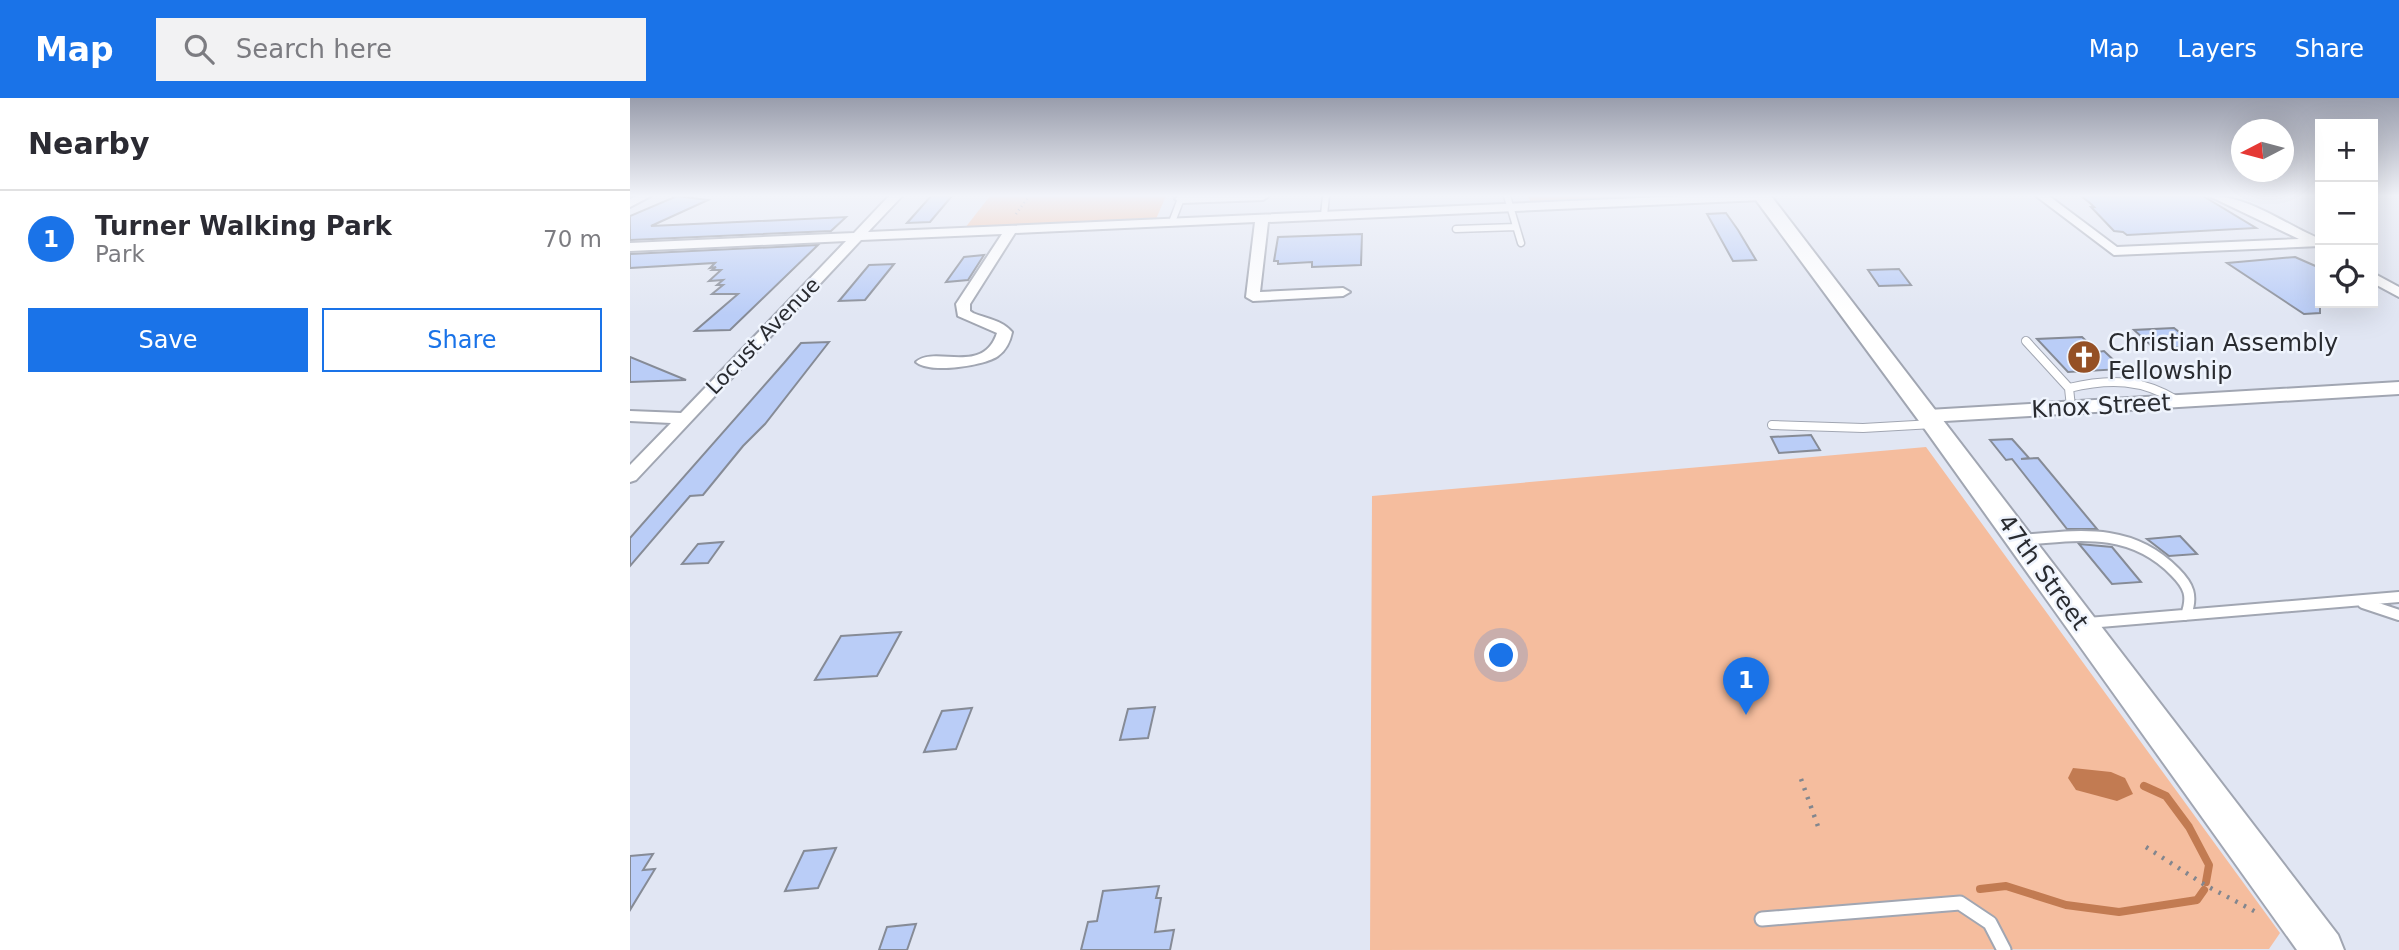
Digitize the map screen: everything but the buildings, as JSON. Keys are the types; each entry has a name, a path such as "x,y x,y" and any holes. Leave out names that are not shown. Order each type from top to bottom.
{"main road":[{"name":"47th Street","path":"1792,236 2323,950"}],"street":[{"name":"Locust Avenue","path":"630,477 858,236"},
{"path":"630,247 863,236"},
{"path":"924,362 953,363 975,360 995,352 1004,340 1004,332 998,325 970,318 963,313 963,304 1008,236"},
{"path":"1260,236 1253,297 1343,292"},
{"path":"2094,236 2114,251 2315,244"},
{"path":"2378,280 2399,293"},
{"name":"Knox Street","path":"1931,420 2070,398 2178,401 2399,388"},
{"path":"630,416 685,418"}],"lane":[{"path":"1519,236 1521,243"},
{"path":"2026,341 2070,398"},
{"path":"1772,425 1863,428 1931,420"},
{"path":"2020,541 2097,534 2129,541 2161,559 2190,590 2192,600 2186,615"},
{"path":"2080,623 2399,597"},
{"path":"2359,601 2399,615"},
{"path":"1762,919 1960,903 1990,923 2004,950"}],"path":[{"path":"1801,779 1821,832"},
{"path":"2146,847 2210,888 2258,913"}],"shaded area":[{"path":"1926,447 2280,933 2269,949 1370,950 1372,496"},
{"path":"2073,768 2111,772 2125,778 2133,794 2117,801 2076,790 2068,778"}],"waterway":[{"path":"2144,786 2166,796 2189,827 2209,865 2206,882"},
{"path":"1980,889 2006,886 2066,905 2119,912 2197,900 2204,890"}],"place":[{"name":"Christian Assembly Fellowship","path":"2084,357"},
{"name":"Turner Walking Park","path":"1746,715"}]}
